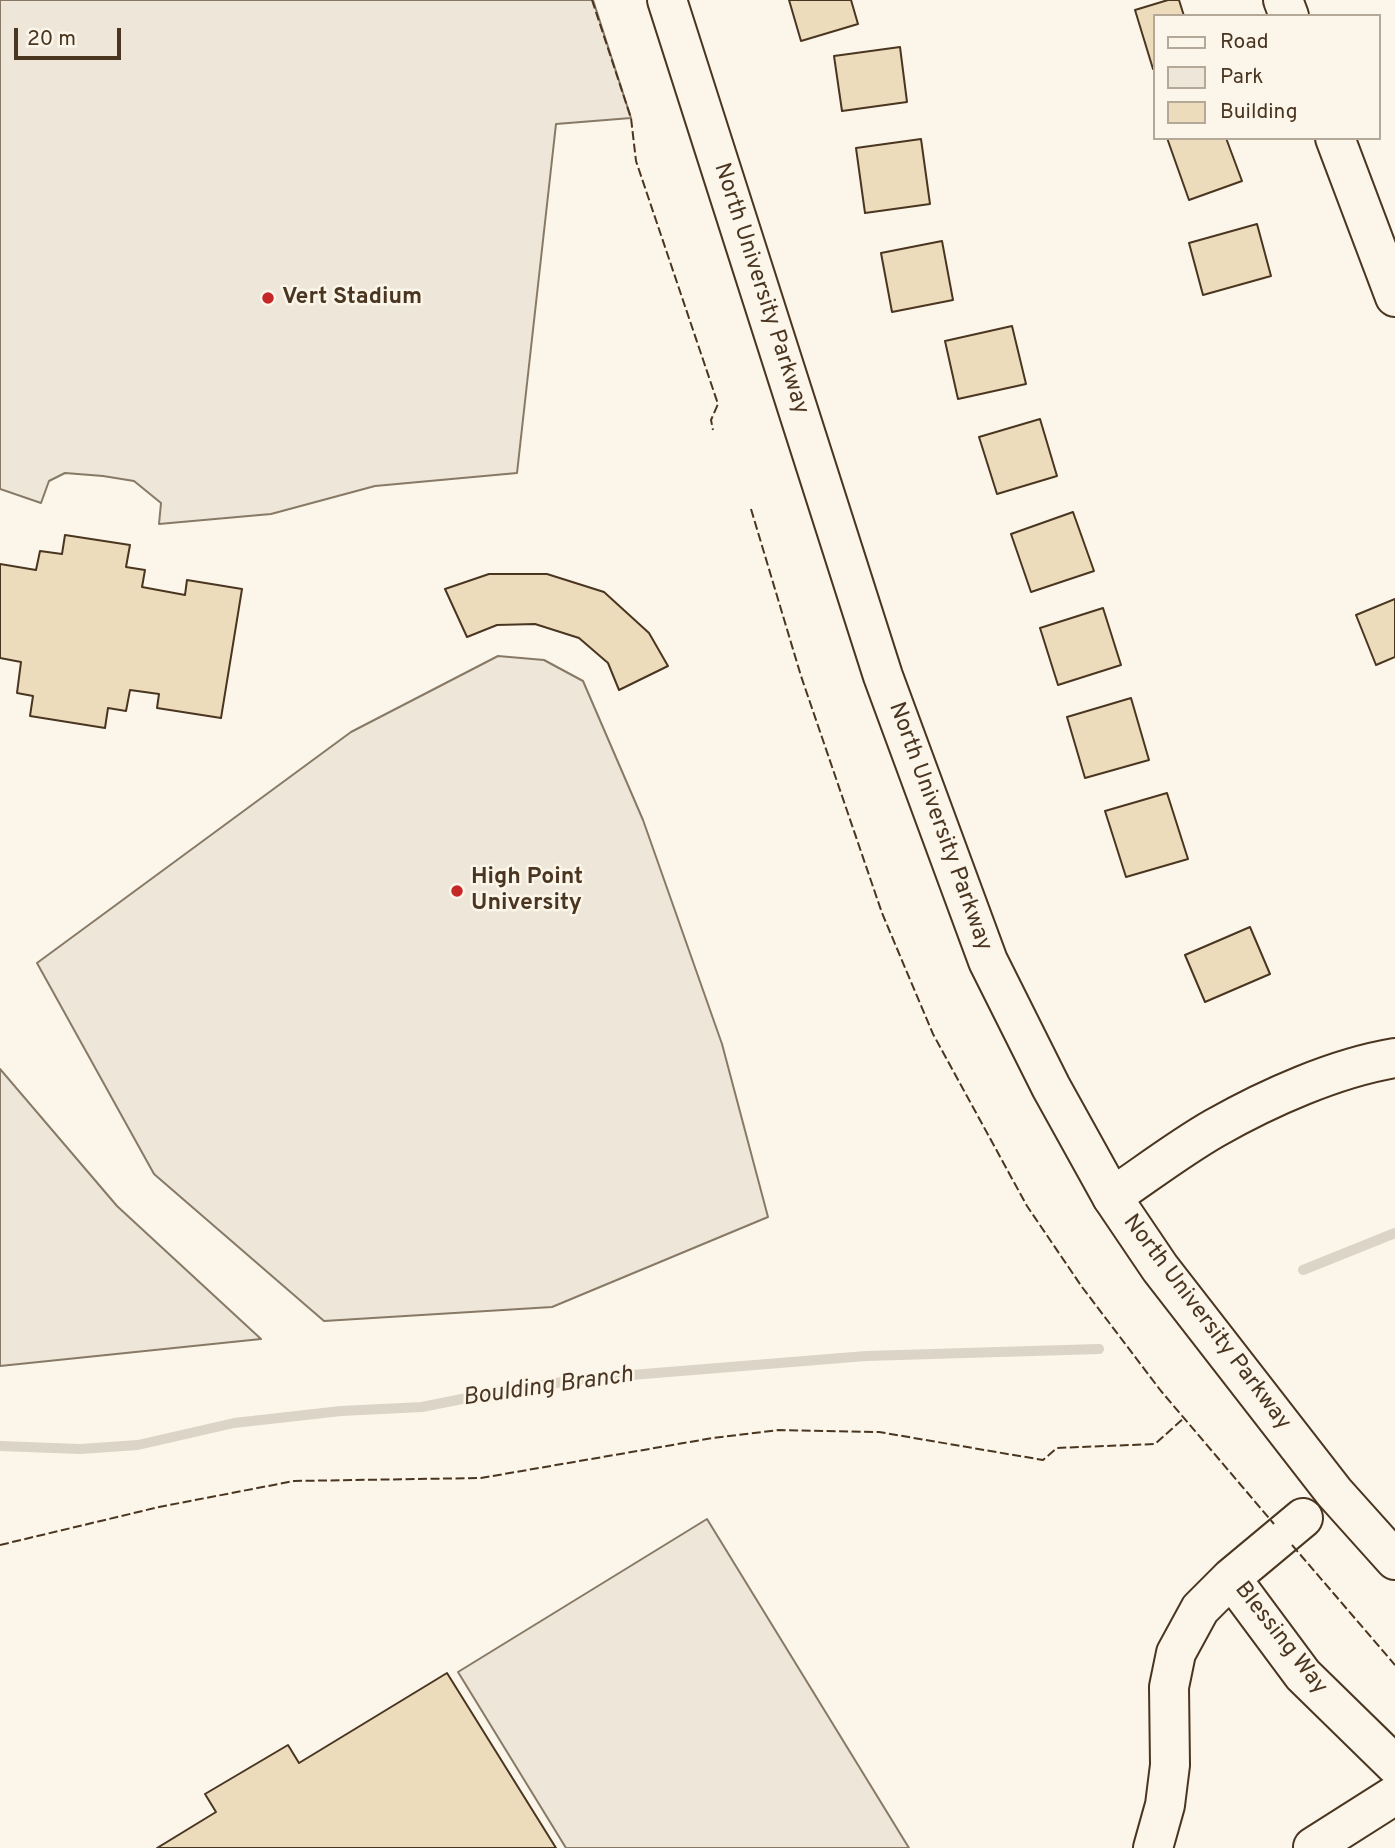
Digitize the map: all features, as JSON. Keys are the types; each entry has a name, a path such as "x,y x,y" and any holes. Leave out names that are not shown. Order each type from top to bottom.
{"main road":[{"name":"North University Parkway","path":"667,0 883,676 988,961 1051,1087 1112,1196 1160,1268 1334,1492 1395,1560"},
{"path":"1336,140 1395,297"},
{"path":"1112,1196 1215,1128 1301,1086 1372,1062 1395,1058"},
{"name":"Blessing Way","path":"1303,1518 1231,1578 1303,1675 1395,1765"},
{"path":"1153,1848 1165,1805 1170,1765 1169,1687 1177,1653 1200,1608 1231,1578"},
{"path":"1313,1847 1395,1795"}],"green space":[{"name":"Vert Stadium","path":"0,0 593,0 631,118 556,124 517,473 375,486 271,514 159,524 161,503 134,481 65,473 49,481 41,503 0,489"},
{"path":"498,656 544,660 583,681 643,820 722,1044 768,1217 552,1307 324,1321 154,1174 37,963 351,732"},
{"path":"0,1069 117,1206 261,1339 0,1366"},
{"path":"707,1519 909,1848 566,1848 458,1672"}],"building":[{"path":"789,0 851,0 858,24 801,41"},
{"path":"1168,0 1179,0 1183,14 1154,14 1153,69 1135,10"},
{"path":"900,47 907,102 842,111 834,56"},
{"path":"921,139 930,204 865,213 856,148"},
{"path":"1168,140 1227,140 1242,181 1189,200"},
{"path":"1257,224 1271,276 1203,295 1189,243"},
{"path":"942,241 953,300 892,312 881,253"},
{"path":"1012,326 1026,384 958,399 945,341"},
{"path":"1040,419 1057,476 997,494 979,437"},
{"path":"1073,512 1094,571 1031,592 1011,534"},
{"path":"65,535 130,545 126,567 145,570 142,587 185,595 187,580 242,589 221,718 157,708 159,694 130,690 126,711 108,708 105,728 30,716 33,696 17,693 21,662 0,658 0,564 36,570 40,551 62,554"},
{"path":"489,574 547,574 604,592 649,633 668,666 619,690 608,663 579,638 535,624 497,625 467,637 445,589"},
{"path":"1395,599 1395,657 1376,665 1356,615"},
{"path":"1103,608 1121,665 1058,685 1040,628"},
{"path":"1131,698 1149,760 1085,778 1067,717"},
{"path":"1167,793 1188,859 1126,877 1105,811"},
{"path":"1250,927 1270,974 1205,1002 1185,955"},
{"path":"447,1673 556,1848 157,1848 216,1812 205,1794 288,1745 299,1763"}],"waterway":[{"name":"Boulding Branch","path":"1303,1270 1395,1233"},
{"name":"Boulding Branch","path":"0,1446 80,1449 138,1445 234,1423 341,1411 422,1407 582,1379 866,1356 1099,1349"}],"fence":[{"path":"592,0 631,118 636,161 718,404 711,420 713,430"},
{"path":"751,509 801,676 882,913 933,1034 1027,1206 1082,1287 1161,1391 1274,1524"},
{"path":"0,1545 159,1507 294,1481 481,1478 713,1438 779,1430 879,1432 1043,1460 1057,1448 1155,1444 1184,1418"},
{"path":"1292,1545 1395,1665"}],"place":[{"name":"Vert Stadium","path":"268,298"},
{"name":"High Point University","path":"457,891"}]}
